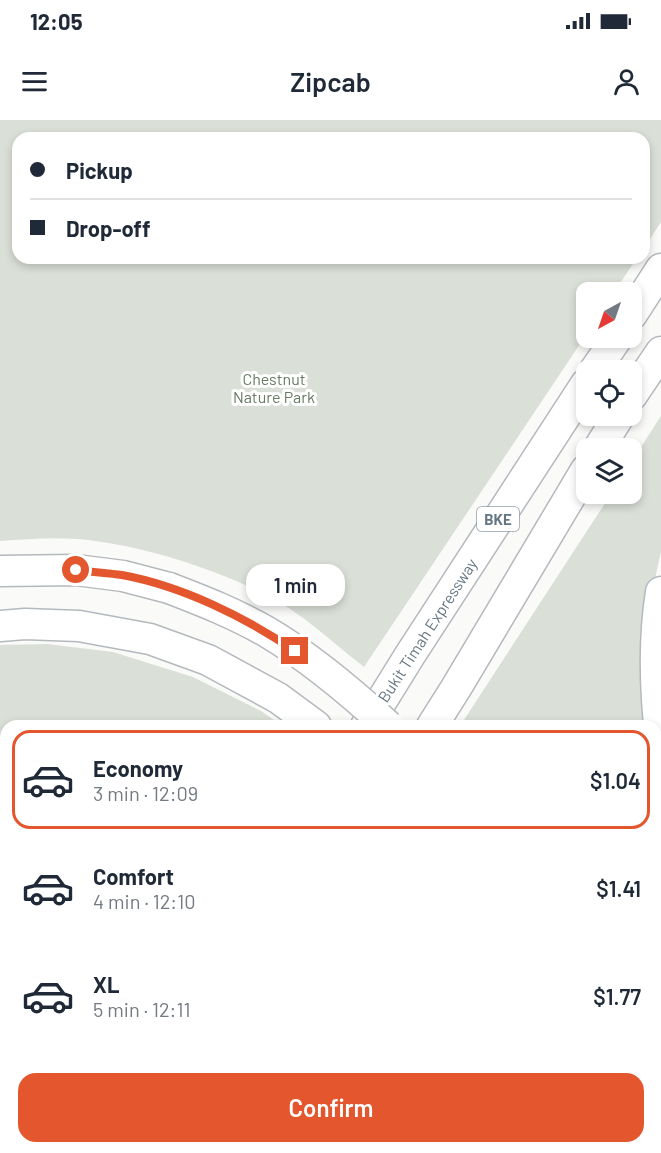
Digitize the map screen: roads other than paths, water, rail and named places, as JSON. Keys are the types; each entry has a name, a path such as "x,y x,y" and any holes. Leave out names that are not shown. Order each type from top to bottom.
{"highway":[{"path":"642,298 661,269"},
{"path":"642,380 661,352"},
{"name":"Bukit Timah Expressway","path":"374,720 576,400"},
{"path":"436,720 576,487"},
{"path":"0,571 76,570 123,576 170,588 231,613 268,633 356,697 372,720"},
{"path":"659,720 655,649 661,592"},
{"path":"0,626 25,624 79,626 150,639 208,660 278,698 308,720"}],"park label":[{"name":"Chestnut Nature Park","path":"274,387"}]}
